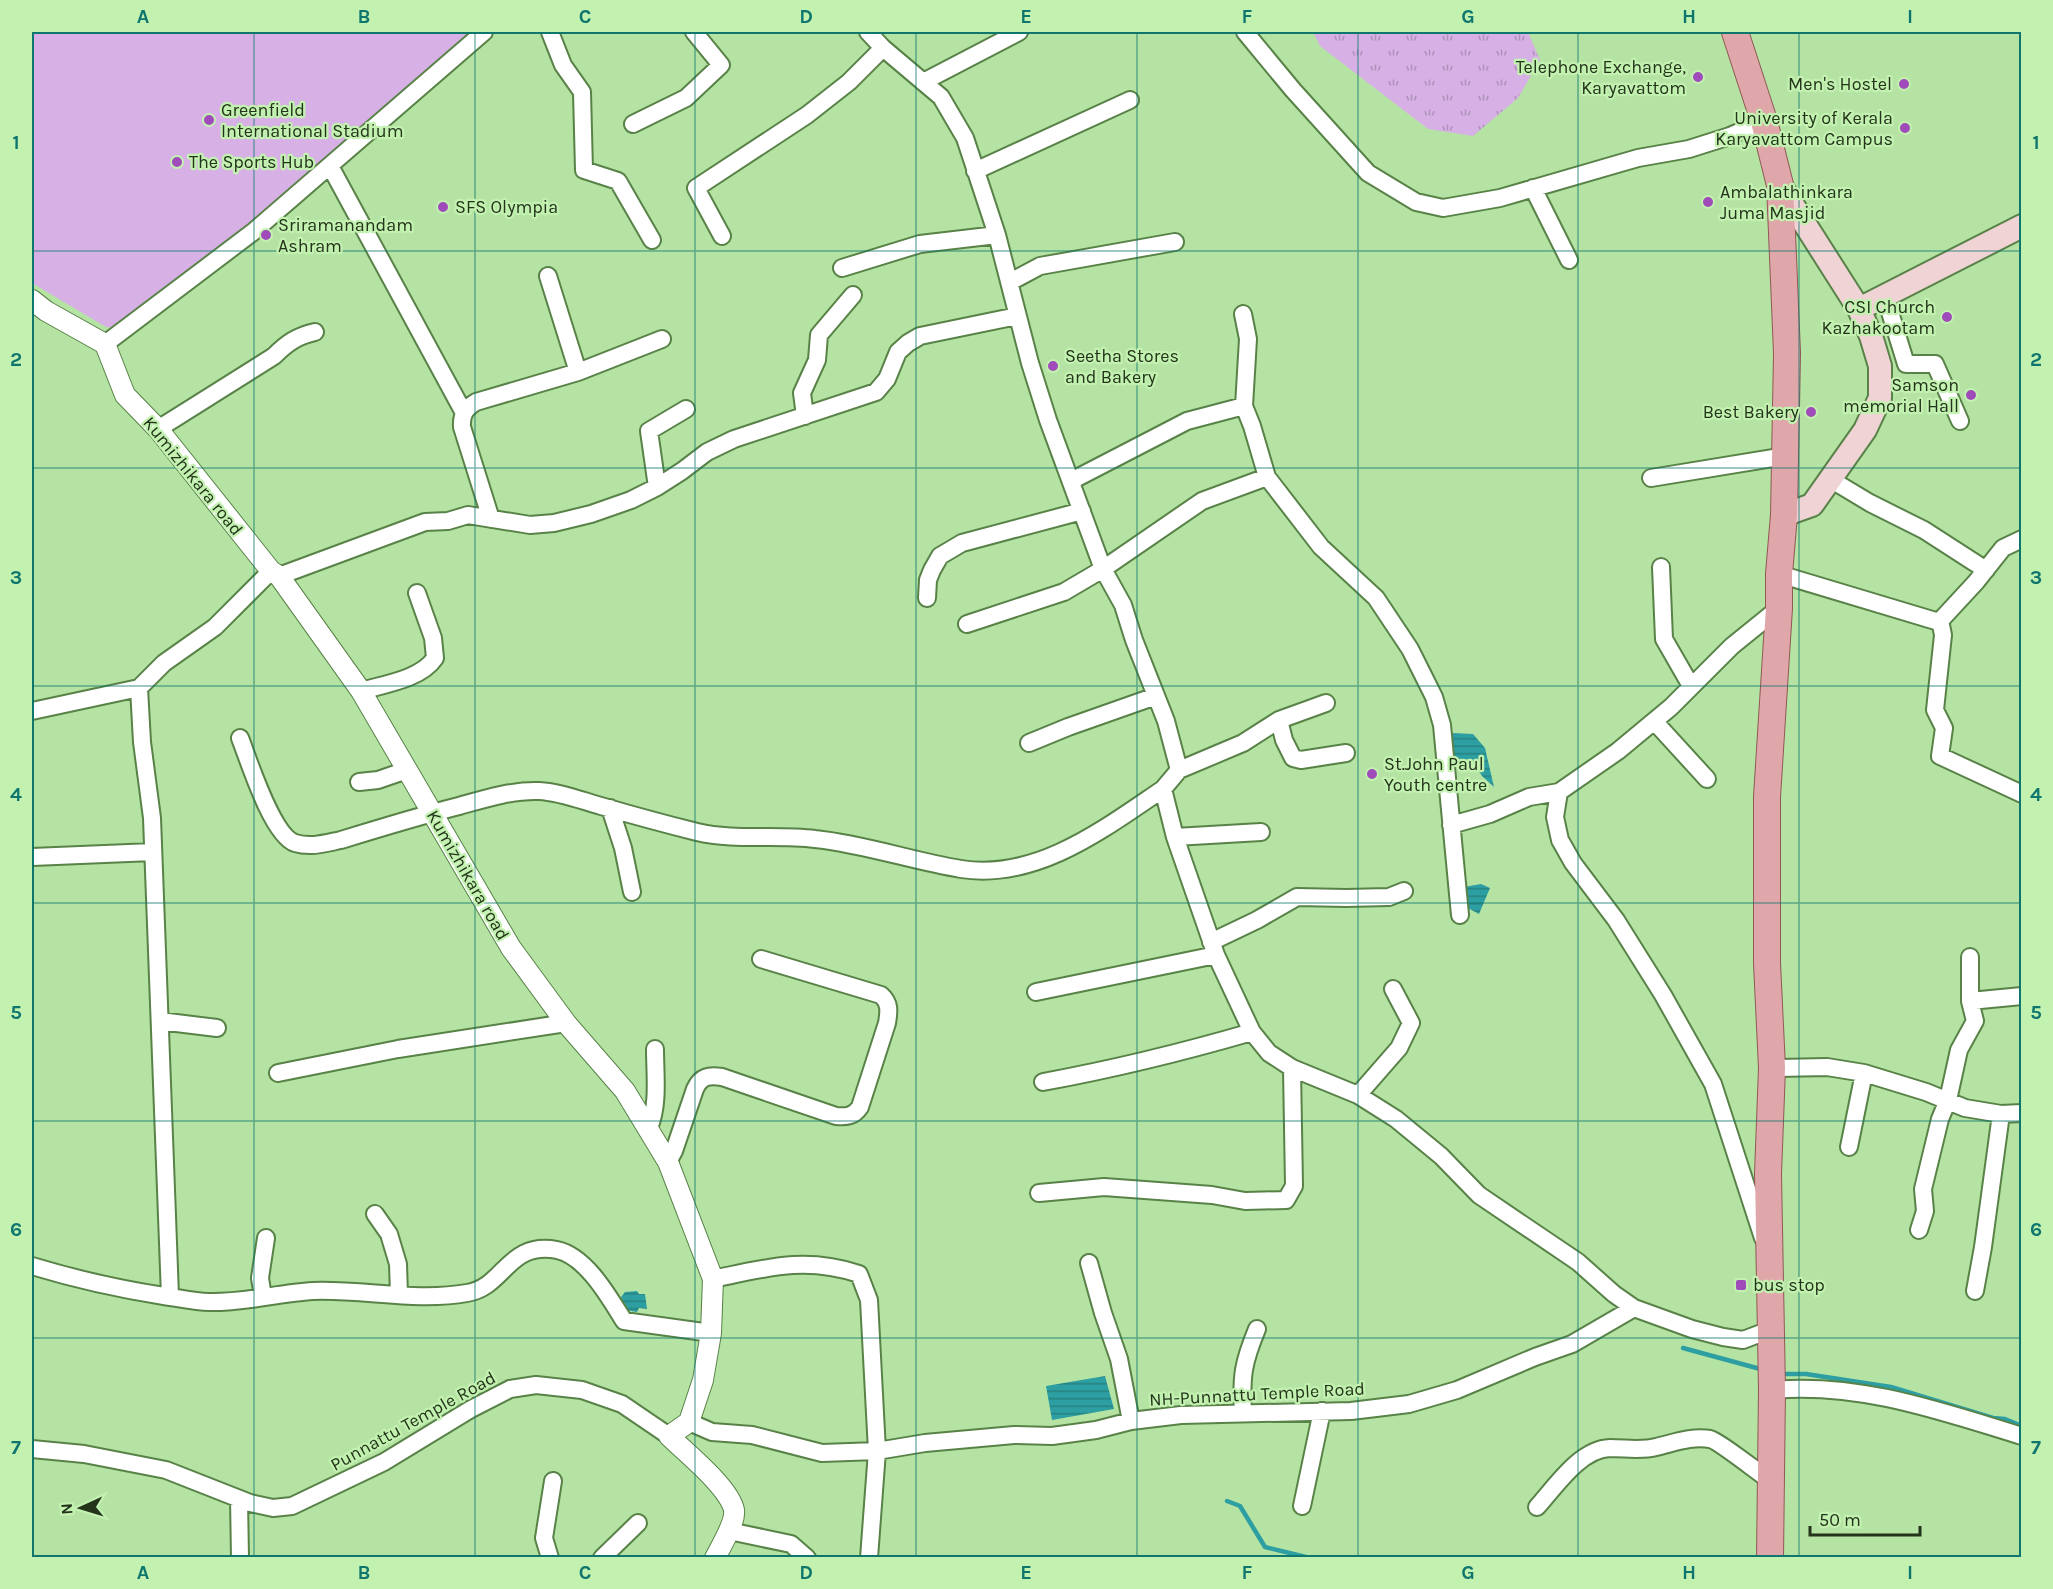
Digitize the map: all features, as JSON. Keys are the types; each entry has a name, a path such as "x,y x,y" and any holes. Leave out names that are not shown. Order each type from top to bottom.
{"main road":[{"path":"1735,32 1764,121 1780,185 1787,353 1784,516 1767,797 1767,963 1772,1068 1768,1174 1772,1329 1770,1557"},
{"path":"1780,185 1859,309 1871,336 1880,366 1880,398 1865,430 1812,505 1784,516"},
{"path":"1859,309 2022,226"}],"street":[{"path":"32,300 46,311 105,344 253,232 484,32"},
{"path":"550,32 563,65 582,92 584,170 618,182 652,240"},
{"path":"633,124 686,98 721,65 694,32"},
{"path":"868,32 883,48 941,97 965,138 997,235 1038,389 1102,569 1123,605 1134,640 1166,721 1179,770"},
{"path":"923,82 1018,32"},
{"path":"1245,32 1293,90 1368,173 1416,202 1443,208 1500,198 1638,158 1689,150 1764,121"},
{"path":"722,236 696,188 807,115 849,82 883,48"},
{"path":"975,171 1130,100"},
{"path":"330,166 464,413"},
{"path":"1533,188 1569,260"},
{"path":"842,268 920,244 997,235"},
{"path":"1010,282 1040,266 1175,242"},
{"path":"548,276 578,372"},
{"path":"805,416 802,393 817,360 819,335 853,296"},
{"path":"1885,296 1906,364 1935,364 1960,421"},
{"path":"1243,314 1248,339 1245,406 1267,477 1321,547 1376,598 1410,649 1434,697 1442,725 1460,915"},
{"path":"32,711 138,688 164,663 215,627 275,574 425,522 448,521 468,515 530,525 554,524 621,504 657,487 707,452 734,439 876,392 886,379 898,352 920,336 1017,316"},
{"path":"158,429 274,356 288,342 300,335 315,332"},
{"path":"491,519 462,427 461,418 468,407 477,402 578,372 662,339"},
{"name":"Kumizhikara road","path":"105,344 125,395 158,429 275,574 361,691 511,948 566,1023 625,1091 668,1162 713,1279 711,1334 703,1380 689,1422"},
{"path":"1071,481 1187,421 1245,406"},
{"path":"657,487 650,431 686,409"},
{"path":"1651,478 1785,456"},
{"path":"967,624 1064,592 1202,501 1267,477"},
{"path":"1830,479 1870,503 1924,530 1986,570"},
{"path":"927,598 928,580 940,556 962,543 1082,511"},
{"path":"1939,622 2003,548 2022,539"},
{"path":"1661,567 1664,639 1691,686"},
{"path":"1779,574 1939,622 1943,635 1935,710 1944,728 1940,756 2022,794"},
{"path":"361,691 419,672 430,666 435,658 433,638 417,593"},
{"path":"1451,825 1490,814 1529,797 1559,792 1618,751 1654,721 1732,646 1779,608"},
{"path":"138,688 153,852 170,1296"},
{"path":"1029,743 1156,696"},
{"path":"240,738 271,817 280,832 293,842 321,845 485,798 537,791 561,794 700,832 736,837 815,838 964,869 1006,869 1035,861 1070,847 1104,829 1164,789 1179,770 1243,743 1279,720 1326,703"},
{"path":"1279,720 1284,740 1293,758 1301,760 1346,753"},
{"path":"1654,721 1707,779"},
{"path":"359,782 378,780 407,770"},
{"path":"1164,789 1175,837 1213,949 1252,1032 1269,1053 1292,1068 1358,1095 1395,1119 1441,1156 1479,1195 1578,1262 1614,1294 1634,1308 1692,1329 1723,1337 1743,1340 1772,1329"},
{"path":"1559,792 1555,817 1560,840 1573,863 1616,920 1664,995 1713,1084 1770,1262"},
{"path":"610,808 623,848 632,892"},
{"path":"1175,837 1261,832"},
{"path":"32,856 153,852"},
{"path":"1036,992 1213,949 1297,897 1389,897 1404,891"},
{"path":"1919,1230 1925,1207 1923,1189 1940,1119 1948,1100 1959,1050 1975,1021 1970,1001 1970,957"},
{"path":"668,1162 674,1151 695,1089 704,1077 722,1077 836,1116 845,1117 856,1114 860,1107 887,1023 889,1011 887,1001 880,995 761,958"},
{"path":"1358,1095 1399,1048 1411,1023 1394,988"},
{"path":"1970,1001 2022,996"},
{"path":"160,1021 217,1028"},
{"path":"278,1072 398,1049 566,1023"},
{"path":"1042,1082 1095,1073 1252,1032"},
{"path":"649,1128 655,1101 655,1049"},
{"path":"1772,1068 1827,1067 1864,1073 1926,1092 1965,1108 2001,1114 2022,1113"},
{"path":"1039,1193 1104,1187 1212,1195 1245,1201 1286,1200 1294,1186 1292,1068"},
{"path":"1849,1147 1864,1073"},
{"path":"1975,1291 2001,1114"},
{"path":"375,1214 389,1234 398,1264 399,1295"},
{"path":"263,1297 260,1278 266,1238"},
{"path":"32,1266 77,1279 207,1302 237,1302 313,1291 431,1296 469,1293 488,1284 517,1257 535,1248 559,1251 588,1268 624,1321 711,1334"},
{"path":"1089,1263 1102,1313 1119,1359 1131,1421"},
{"path":"713,1279 788,1264 836,1267 859,1274 869,1300 877,1451 869,1557"},
{"name":"NH-Punnattu Temple Road","path":"689,1422 712,1432 752,1436 822,1453 877,1451 970,1438 1063,1434 1096,1430 1131,1421 1181,1415 1351,1411 1409,1404 1457,1390 1572,1344 1634,1308"},
{"path":"1243,1413 1241,1384 1245,1360 1257,1329"},
{"path":"1772,1378 1801,1387 1902,1400 2022,1436"},
{"name":"Punnattu Temple Road","path":"32,1449 84,1454 166,1470 250,1503 273,1508 292,1506 384,1462 471,1409 510,1389 536,1385 582,1389 622,1404 669,1436"},
{"path":"1302,1506 1322,1411"},
{"path":"689,1422 669,1436 726,1492 734,1511 729,1531 716,1557"},
{"path":"1536,1507 1582,1458 1594,1451 1608,1448 1643,1450 1670,1442 1712,1439 1771,1481"},
{"path":"550,1557 544,1538 553,1481"},
{"path":"239,1498 240,1557"},
{"path":"602,1557 638,1524"},
{"path":"729,1531 790,1544 807,1557"}],"green space":[{"name":"The Sports Hub","path":"32,32 469,32 264,213 114,328 106,327 32,283"},
{"path":"1313,32 1528,32 1540,60 1518,98 1473,136 1428,129 1320,46"}],"water":[{"path":"1453,733 1473,734 1485,748 1494,787 1482,776 1472,760 1451,758"},
{"path":"1481,884 1490,888 1479,914 1464,906 1464,887"},
{"path":"637,1291 639,1294 645,1294 647,1309 639,1308 637,1312 625,1310 621,1297 625,1292"},
{"path":"1105,1376 1114,1409 1052,1420 1046,1386"}],"waterway":[{"path":"1683,1348 1764,1370"},
{"path":"1781,1374 1806,1374 1891,1387 1993,1418 2005,1419 2022,1426"},
{"path":"1227,1501 1240,1506 1265,1547 1310,1558"}],"place":[{"name":"Telephone Exchange, Karyavattom","path":"1698,77"},
{"name":"Men's Hostel","path":"1904,84"},
{"name":"Greenfield International Stadium","path":"209,120"},
{"name":"University of Kerala Karyavattom Campus","path":"1905,128"},
{"name":"The Sports Hub","path":"177,162"},
{"name":"Ambalathinkara Juma Masjid","path":"1708,202"},
{"name":"SFS Olympia","path":"443,207"},
{"name":"Sriramanandam Ashram","path":"266,235"},
{"name":"CSI Church Kazhakootam","path":"1947,317"},
{"name":"Seetha Stores and Bakery","path":"1053,366"},
{"name":"Samson memorial Hall","path":"1971,395"},
{"name":"Best Bakery","path":"1811,412"},
{"name":"St.John Paul Youth centre","path":"1372,774"},
{"name":"bus stop","path":"1741,1285"}]}
